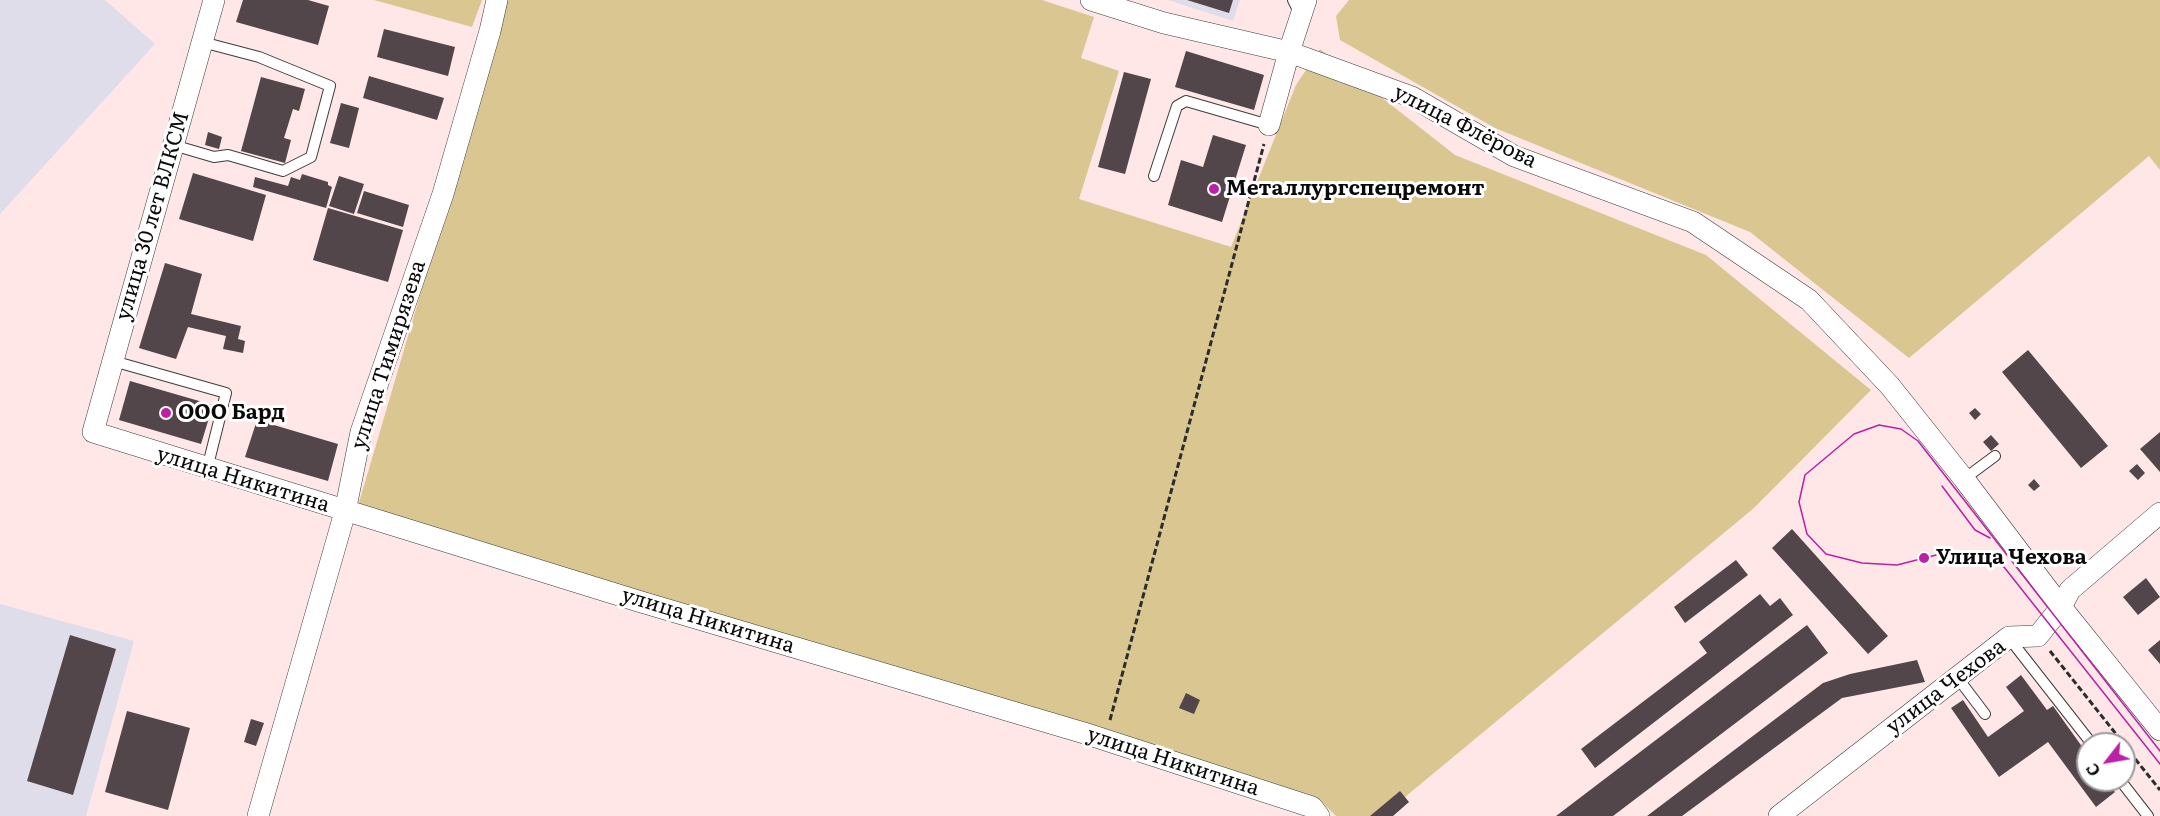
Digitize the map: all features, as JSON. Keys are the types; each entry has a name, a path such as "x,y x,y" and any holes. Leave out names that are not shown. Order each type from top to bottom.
{"street":[{"name":"улица 30 лет ВЛКСМ","path":"93,432 214,0"},
{"name":"улица Тимирязева","path":"258,816 345,512 361,432 443,194 490,31 496,0"},
{"name":"улица Флёрова","path":"1090,0 1164,23 1289,52 1412,97 1514,156 1693,222 1809,300 1890,386 2061,607 2160,730"},
{"path":"1269,125 1300,5"},
{"name":"улица Никитина","path":"93,432 345,512 1105,740 1312,807 1320,816"},
{"path":"2038,636 2061,607 2070,590 2160,513"},
{"name":"улица Чехова","path":"1779,816 2008,637 2038,636"}],"lane":[{"path":"173,145 214,157 228,155 283,171 311,157 330,86 259,57 202,42"},
{"path":"1154,176 1177,106 1186,101 1269,125"},
{"path":"113,361 226,393 207,468"},
{"path":"1964,479 1995,456"},
{"path":"2008,637 2083,732"},
{"path":"1957,677 1985,714"},
{"path":"2129,792 2148,816"}],"path":[{"path":"1105,740 1269,125"},
{"path":"2038,636 2114,732"},
{"path":"2136,759 2160,790"}],"shaded area":[{"path":"0,0 105,0 155,44 0,214"},
{"path":"374,0 482,0 472,27"},
{"path":"507,0 1042,0 1094,17 1081,58 1119,71 1079,199 1231,247 1296,85 1320,49 1455,155 1706,255 1871,390 1754,508 1382,816 1336,816 1317,797 358,506"},
{"path":"1168,0 1240,0 1233,21"},
{"path":"1349,0 2160,0 2160,170 2149,156 1909,358 1750,232 1495,128 1340,40 1336,16"},
{"path":"0,604 134,641 86,816 0,816"}],"building":[{"path":"243,0 308,0 329,6 318,45 236,22"},
{"path":"1187,0 1233,0 1229,13"},
{"path":"384,29 455,47 448,76 377,57"},
{"path":"1186,51 1264,75 1254,110 1175,87"},
{"path":"1124,72 1151,79 1125,174 1098,167"},
{"path":"369,76 444,98 437,120 363,98"},
{"path":"261,77 305,89 299,111 293,109 284,138 291,140 285,163 241,151"},
{"path":"341,103 359,108 349,148 330,143"},
{"path":"208,132 222,137 219,149 205,145"},
{"name":"Металлургспецремонт","path":"1213,135 1246,145 1222,222 1168,205 1181,160 1203,167"},
{"path":"193,173 266,195 253,241 179,219"},
{"path":"302,174 328,182 328,185 332,187 326,208 253,187 255,177 288,186 291,177 300,180"},
{"path":"339,176 364,184 354,214 329,206"},
{"path":"364,191 409,205 403,227 357,213"},
{"path":"328,208 403,230 388,282 313,260"},
{"path":"165,263 202,274 191,314 241,326 238,339 245,341 243,353 223,349 226,336 188,327 176,359 139,348"},
{"path":"2028,350 2108,446 2081,468 2002,372"},
{"name":"ООО Бард","path":"130,381 213,405 201,444 119,420"},
{"path":"1975,408 1981,414 1975,420 1969,413"},
{"path":"257,420 338,444 328,481 245,457"},
{"path":"2160,432 2160,472 2140,449"},
{"path":"1991,435 1999,444 1991,451 1983,442"},
{"path":"2137,464 2145,473 2138,480 2129,471"},
{"path":"2034,479 2040,486 2034,491 2028,485"},
{"path":"1792,529 1888,636 1868,654 1772,548"},
{"path":"1736,560 1748,575 1685,623 1674,607"},
{"path":"2146,578 2160,597 2138,615 2123,597"},
{"path":"1760,594 1770,606 1780,598 1793,615 1595,768 1581,749 1707,653 1699,642"},
{"path":"1807,625 1828,653 1613,816 1556,816"},
{"path":"70,635 116,649 73,795 27,781"},
{"path":"2160,640 2160,664 2148,650"},
{"path":"1917,660 1925,682 1842,698 1682,816 1647,816 1823,683 1850,674"},
{"path":"2021,675 2047,710 2053,706 2076,738 2076,780 2048,742 1999,777 1951,708 1963,700 1988,737 2024,711 2006,687"},
{"path":"1186,693 1200,700 1194,714 1179,708"},
{"path":"127,711 190,728 168,810 105,792"},
{"path":"251,719 264,723 256,746 244,742"},
{"path":"1400,791 1409,802 1393,816 1370,816"},
{"path":"2085,792 2115,792 2096,807"}],"tram line":[{"path":"2160,751 1918,441 1901,429 1879,425 1854,434 1805,475 1799,502 1807,534 1826,554 1862,563 1897,565 1948,552 1974,552 2004,567 2160,764"},
{"path":"1942,486 1975,530 1990,538"}],"place":[{"name":"Металлургспецремонт","path":"1214,189"},
{"name":"ООО Бард","path":"166,413"},
{"name":"Улица Чехова","path":"1924,558"}]}
